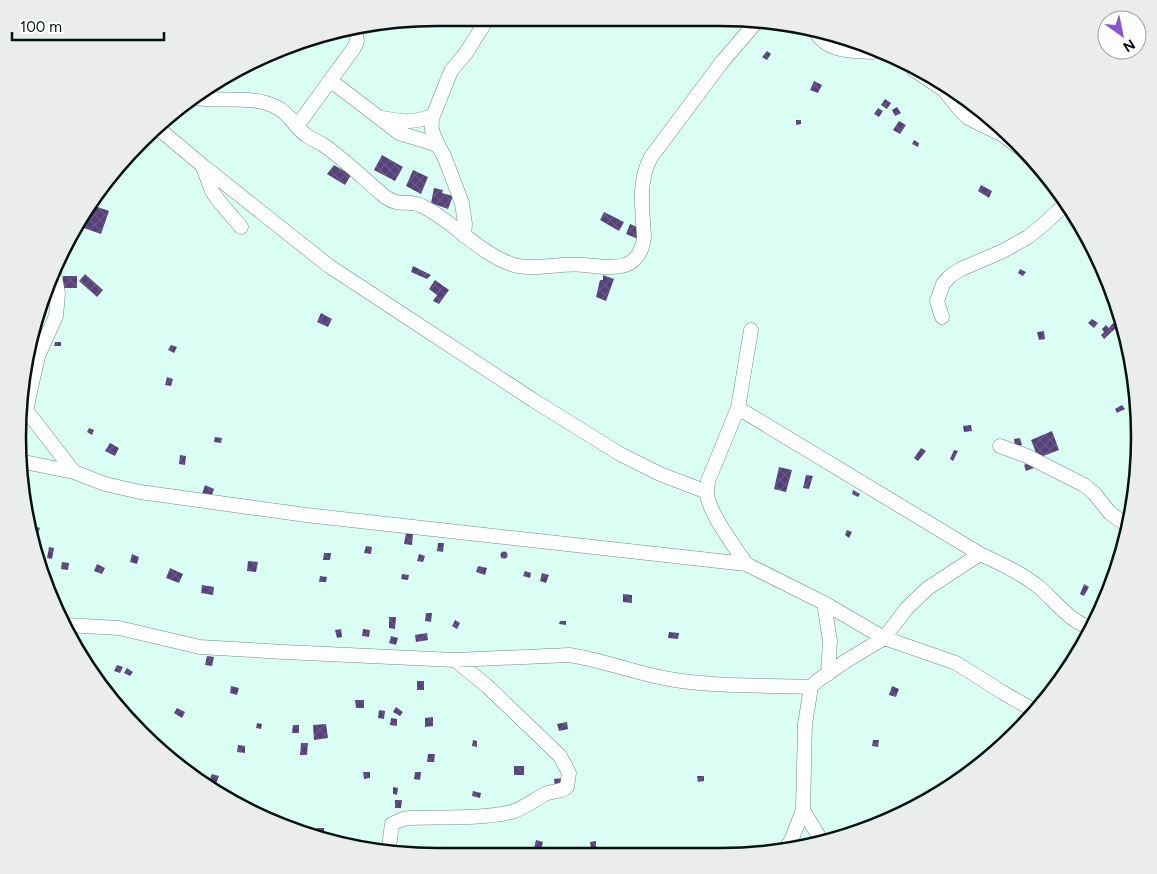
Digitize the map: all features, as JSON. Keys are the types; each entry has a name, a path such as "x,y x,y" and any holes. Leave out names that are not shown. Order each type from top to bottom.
{"street":[{"path":"464,236 465,224 462,203 430,123 451,70 466,53 483,26"},
{"path":"204,98 258,102 274,106 286,112 305,135 322,144 388,199 401,204 421,205 503,261 517,266 530,267 576,264 610,268 625,267 632,262 643,247 642,187 644,170 651,157 722,62 752,28"},
{"path":"297,126 354,48 357,41 356,34"},
{"path":"819,38 836,48 861,51"},
{"path":"330,80 399,133 439,147"},
{"path":"948,95 968,118 993,130"},
{"path":"378,117 405,123 432,116"},
{"path":"163,131 202,166 330,266 533,400 620,454 660,474 707,492"},
{"path":"202,166 212,191 241,227"},
{"path":"942,317 936,301 943,284 950,276 1003,252 1028,237 1061,208"},
{"path":"29,388 38,356 56,316 58,293 56,284"},
{"path":"746,564 709,503 707,492 708,481 738,408 751,330"},
{"path":"738,408 980,554 1014,570 1039,587 1077,622 1084,626"},
{"path":"27,416 74,472"},
{"path":"1000,446 1027,456 1084,485 1094,493 1110,513 1122,522"},
{"path":"27,463 74,472 105,484 140,492 306,514 746,564 824,603 884,638 956,663 1029,708"},
{"path":"72,625 119,628 200,647 455,660 569,655 677,680 699,683 811,687 884,638 907,608 928,588 980,554"},
{"path":"824,603 830,641 828,674"},
{"path":"389,845 392,824 397,821 410,818 495,815 511,812 547,793 567,787 569,773 560,756 486,686 455,660"},
{"path":"791,841 803,810 805,724 811,687"},
{"path":"803,810 818,836"}],"building":[{"path":"767,51 771,54 767,60 762,57"},
{"path":"814,81 822,85 818,93 810,90"},
{"path":"885,99 891,103 887,109 881,105"},
{"path":"897,107 901,113 895,116 892,110"},
{"path":"878,108 883,111 879,117 874,114"},
{"path":"796,120 801,120 801,124 796,125"},
{"path":"899,121 906,125 900,134 893,130"},
{"path":"914,140 919,143 918,147 912,144"},
{"path":"382,155 403,167 395,181 374,170"},
{"path":"334,165 351,175 345,185 327,174"},
{"path":"413,170 428,177 421,194 406,186"},
{"path":"981,185 992,191 989,198 978,191"},
{"path":"434,188 443,190 442,193 453,196 448,209 431,203"},
{"path":"97,207 109,211 101,234 83,228"},
{"path":"604,212 624,222 619,231 600,220"},
{"path":"630,224 642,229 638,239 626,234"},
{"path":"413,266 431,275 427,279 411,272"},
{"path":"1020,269 1026,272 1023,276 1018,273"},
{"path":"85,274 103,290 97,297 79,281"},
{"path":"603,275 614,279 606,301 596,297 600,280 603,280"},
{"path":"63,276 77,276 77,288 63,288"},
{"path":"435,280 449,290 439,304 433,301 437,295 429,289"},
{"path":"321,313 332,319 328,327 317,322"},
{"path":"1092,319 1098,323 1094,328 1088,323"},
{"path":"1113,323 1116,328 1104,339 1101,335 1104,332 1102,329 1106,325 1109,328"},
{"path":"1044,331 1045,339 1039,340 1037,332"},
{"path":"55,342 61,342 61,346 54,346"},
{"path":"171,345 177,347 174,353 168,350"},
{"path":"167,377 173,379 171,386 165,385"},
{"path":"1122,405 1125,409 1117,413 1115,409"},
{"path":"971,425 972,431 964,432 963,426"},
{"path":"89,428 94,430 92,435 87,432"},
{"path":"1052,431 1059,450 1038,458 1031,440"},
{"path":"215,437 222,438 221,443 214,442"},
{"path":"1020,438 1022,445 1015,446 1014,439"},
{"path":"110,443 119,448 115,456 105,451"},
{"path":"921,448 926,451 918,461 914,458"},
{"path":"954,450 958,451 953,461 950,459"},
{"path":"180,455 186,456 185,465 179,464"},
{"path":"1031,461 1034,468 1026,471 1024,465"},
{"path":"779,467 792,470 786,492 774,489"},
{"path":"806,475 813,476 809,489 803,488"},
{"path":"205,485 214,489 211,498 202,494"},
{"path":"853,490 860,494 858,497 852,494"},
{"path":"847,530 852,532 849,538 845,535"},
{"path":"406,533 413,534 412,545 404,544"},
{"path":"438,543 444,543 443,552 437,551"},
{"path":"366,546 372,547 371,554 364,553"},
{"path":"49,547 54,548 52,559 47,558"},
{"path":"504,551 508,555 504,559 500,555"},
{"path":"324,553 331,553 330,560 323,560"},
{"path":"132,554 139,557 137,564 130,562"},
{"path":"419,554 425,556 423,562 417,561"},
{"path":"248,561 258,562 256,572 247,571"},
{"path":"62,562 69,563 68,570 61,569"},
{"path":"97,564 105,568 102,574 94,571"},
{"path":"478,566 487,568 485,575 476,572"},
{"path":"170,568 183,574 179,583 166,578"},
{"path":"525,571 531,573 530,578 523,576"},
{"path":"542,573 549,575 546,583 540,581"},
{"path":"402,574 409,575 408,580 401,579"},
{"path":"320,576 327,577 326,582 319,582"},
{"path":"1084,584 1089,587 1084,596 1080,594"},
{"path":"202,585 214,587 213,595 201,593"},
{"path":"623,594 632,595 632,603 623,602"},
{"path":"426,613 432,613 431,622 425,621"},
{"path":"389,617 396,617 395,629 389,628"},
{"path":"455,620 460,623 457,629 452,626"},
{"path":"560,621 566,621 566,625 559,624"},
{"path":"341,629 342,637 337,638 335,630"},
{"path":"363,629 370,630 369,637 362,636"},
{"path":"669,632 679,633 678,639 668,638"},
{"path":"427,633 428,640 416,642 415,635"},
{"path":"391,636 398,638 396,645 389,643"},
{"path":"207,656 214,657 212,666 205,665"},
{"path":"117,665 123,667 120,673 114,671"},
{"path":"127,668 133,672 130,676 124,673"},
{"path":"417,681 424,681 424,690 417,690"},
{"path":"231,686 239,688 237,695 230,693"},
{"path":"892,686 899,689 896,697 889,695"},
{"path":"355,700 364,700 364,708 356,708"},
{"path":"396,707 403,712 400,716 393,712"},
{"path":"177,708 185,712 182,718 174,713"},
{"path":"379,710 385,711 384,719 378,718"},
{"path":"433,717 433,726 425,727 425,718"},
{"path":"391,718 397,719 397,726 390,725"},
{"path":"567,722 568,729 559,731 557,724"},
{"path":"257,723 262,724 261,729 256,728"},
{"path":"326,724 328,738 314,740 313,725"},
{"path":"293,725 299,725 299,733 292,733"},
{"path":"473,740 477,741 477,747 472,746"},
{"path":"873,740 879,740 878,747 872,746"},
{"path":"301,743 308,743 307,755 300,755"},
{"path":"238,745 245,746 245,753 237,752"},
{"path":"428,754 435,754 434,762 427,762"},
{"path":"514,766 524,766 524,775 514,775"},
{"path":"363,772 370,772 370,778 364,779"},
{"path":"415,772 421,772 420,780 414,779"},
{"path":"212,774 219,776 216,783 210,779"},
{"path":"697,776 704,776 704,781 698,782"},
{"path":"562,778 562,786 555,787 554,779"},
{"path":"393,787 398,788 397,795 393,794"},
{"path":"473,791 481,793 480,798 472,796"},
{"path":"395,800 402,800 401,808 395,808"},
{"path":"317,828 324,828 324,832"},
{"path":"536,840 543,842 541,848 534,848"},
{"path":"596,841 596,847 591,848 590,842"}]}
